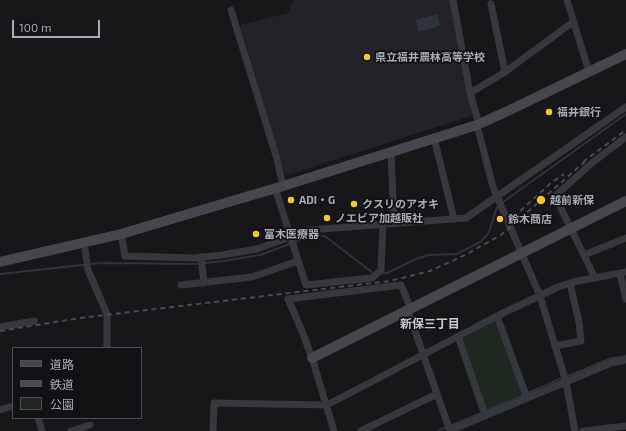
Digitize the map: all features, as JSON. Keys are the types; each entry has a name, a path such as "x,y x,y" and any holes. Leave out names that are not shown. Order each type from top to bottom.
{"street":[{"path":"453,0 470,93 493,187 540,296 566,382 575,431"},
{"path":"567,0 589,72"},
{"path":"491,4 504,72"},
{"path":"231,10 277,159 279,187 290,237 306,285 372,278 381,270 383,224"},
{"path":"470,93 504,72 574,22"},
{"path":"0,262 121,234 279,187 478,124 626,54"},
{"path":"121,234 125,256 201,257 257,249 310,230 466,218 626,107"},
{"path":"595,278 555,196 592,162 626,137"},
{"path":"434,138 454,219"},
{"path":"392,152 394,223"},
{"path":"312,358 626,201"},
{"path":"584,255 626,238"},
{"path":"84,243 88,270 107,314 107,347"},
{"path":"201,257 204,283"},
{"path":"181,286 252,277 298,261"},
{"path":"213,431 214,403 327,405 497,316 558,287 570,283 623,273 626,299"},
{"path":"555,346 581,341 579,322 570,283"},
{"path":"334,431 312,358 288,300 401,285 450,431 611,363 626,360"},
{"path":"497,316 527,398"},
{"path":"0,327 34,321"},
{"path":"458,336 486,415"},
{"path":"361,431 437,394"},
{"path":"0,410 12,406"},
{"path":"38,419 42,431"},
{"path":"71,431 90,424"},
{"path":"583,431 626,426"}],"shaded area":[{"path":"293,0 451,0 474,115 285,176 240,25 288,13"},
{"path":"437,14 440,26 419,32 416,20"}],"green space":[{"path":"496,317 525,393 486,411 458,336"}],"waterway":[{"path":"503,202 626,114"},
{"path":"380,274 387,273 416,259 429,255 457,254 482,241 489,232 497,207"},
{"path":"0,274 101,263 196,264 223,261 260,255 311,236 320,235 326,237 373,273"},
{"path":"566,377 609,359 626,356"},
{"path":"528,393 562,378"},
{"path":"450,426 524,395"},
{"path":"438,431 446,427"}],"railway":[{"path":"583,162 626,130"},
{"path":"0,331 80,318 390,281 430,271 465,255 501,235 588,159"},
{"path":"507,223 551,183 564,174"}],"place":[{"name":"県立福井農林高等学校","path":"367,57"},
{"name":"福井銀行","path":"549,112"},
{"name":"ADI・G","path":"291,200"},
{"name":"越前新保","path":"541,200"},
{"name":"クスリのアオキ","path":"354,204"},
{"name":"ノエビア加越販社","path":"327,218"},
{"name":"鈴木商店","path":"500,219"},
{"name":"冨木医療器","path":"256,234"}],"district":[{"name":"新保三丁目","path":"430,324"}]}
